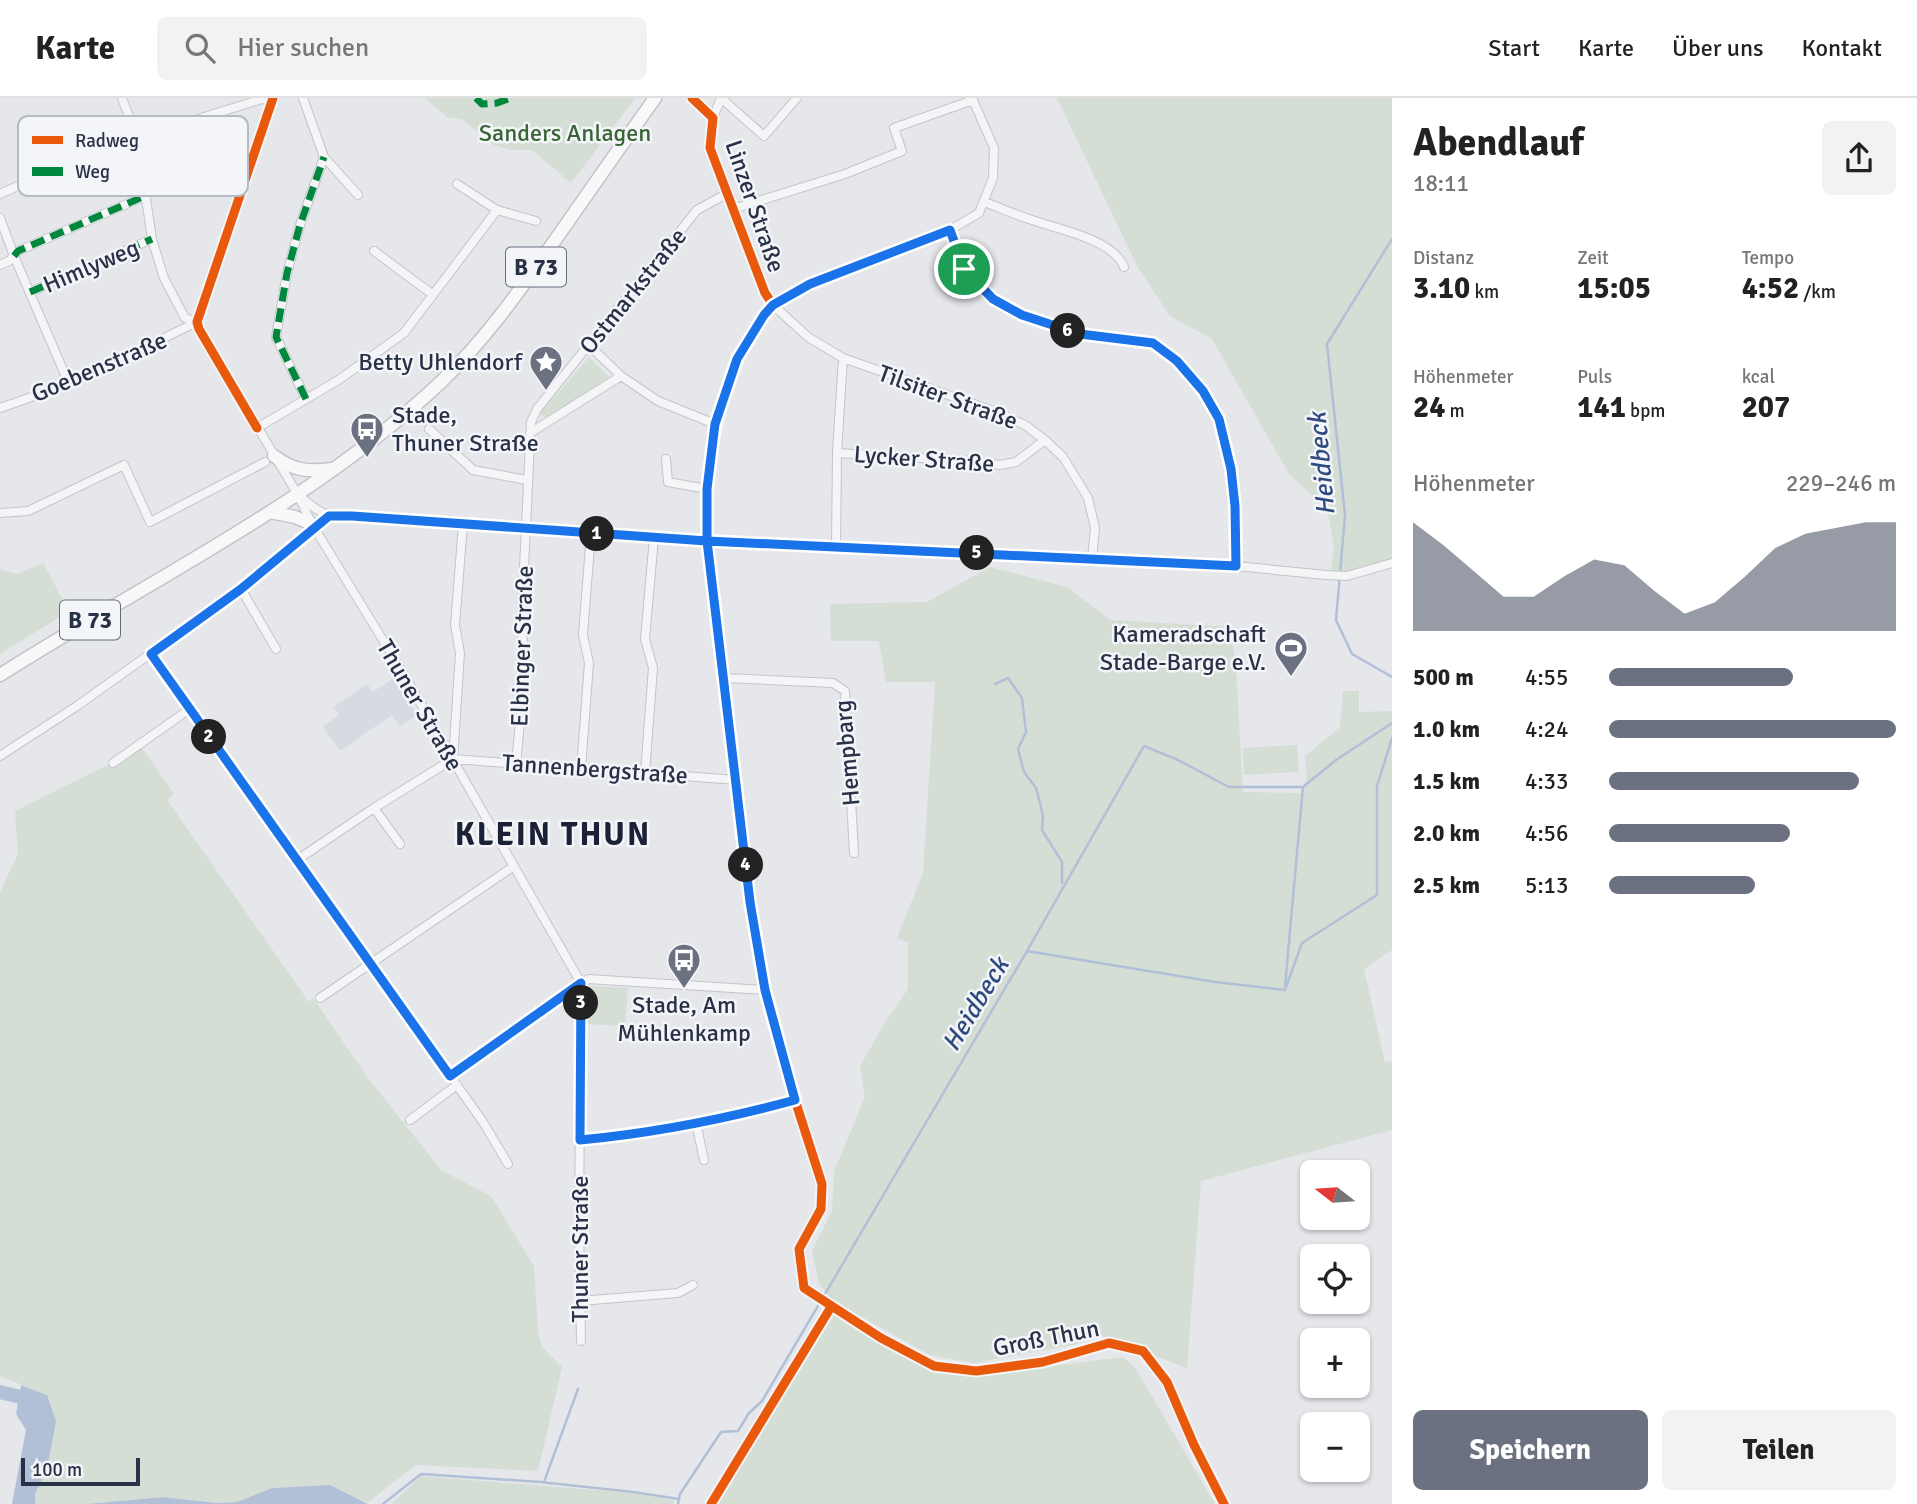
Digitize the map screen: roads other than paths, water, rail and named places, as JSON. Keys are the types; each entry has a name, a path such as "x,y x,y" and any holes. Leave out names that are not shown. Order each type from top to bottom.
{"main road":[{"name":"B 73","path":"0,675 298,495 442,381 484,335 529,276 655,98"},
{"path":"270,459 302,472 335,468"},
{"path":"270,512 295,517 313,526"}],"street":[{"name":"Thuner Straße","path":"122,98 129,116"},
{"path":"303,98 324,157 358,195"},
{"path":"721,98 764,136 797,98"},
{"name":"Linzer Straße","path":"721,98 713,118 709,148 765,293 773,305"},
{"path":"208,116 262,99 273,99 248,172"},
{"path":"580,1140 696,1123 795,1100 765,990 750,902 707,541 707,489 715,424 737,359 773,305 810,284 950,230 979,213 993,178 994,148 973,99 894,128 902,151 845,174 733,209"},
{"path":"306,399 276,337 287,273 300,225 324,157"},
{"path":"457,184 497,210 536,221"},
{"path":"0,194 18,186"},
{"name":"Ostmarkstraße","path":"524,528 530,433 537,409 697,210 726,194"},
{"name":"Thuner Straße","path":"145,196 152,239 164,278 185,318 197,322 199,330 257,428 270,459 298,495 313,526 453,759 581,983 581,1341"},
{"path":"0,265 18,251 145,196"},
{"path":"197,322 240,196"},
{"path":"985,202 1029,220 1090,239 1112,251 1124,267"},
{"path":"257,428 340,379 404,333 497,210"},
{"path":"0,218 69,384"},
{"path":"950,230 964,269 993,299 1022,315 1080,334 1153,343 1177,361 1203,391 1219,419 1231,469 1236,566"},
{"name":"Himlyweg","path":"30,292 152,239"},
{"path":"374,251 432,294"},
{"name":"Tilsiter Straße","path":"773,305 808,337 843,358 991,410 1025,425 1045,440 1063,457 1088,498 1095,528 1092,559"},
{"name":"Goebenstraße","path":"0,408 69,384 197,322"},
{"path":"590,346 621,376 658,401 715,424"},
{"path":"835,547 843,358"},
{"name":"Ostmarkstraße","path":"530,433 621,376"},
{"path":"429,429 473,470 527,480"},
{"name":"Lycker Straße","path":"837,453 1000,465 1016,462 1045,440"},
{"path":"0,513 28,511 124,465 150,522 270,459"},
{"path":"666,459 668,482 707,489"},
{"path":"298,495 321,514 329,516 654,538 1236,566 1347,576 1392,562"},
{"path":"0,756 77,706 241,589 313,526 329,516"},
{"path":"297,860 453,759 460,653 456,625 463,524"},
{"name":"Elbinger Straße","path":"516,764 526,658 521,630 527,533 524,528"},
{"path":"581,768 589,663 583,635 591,533"},
{"path":"645,773 653,668 645,639 654,538"},
{"path":"241,589 276,649"},
{"path":"151,654 483,1122 508,1164"},
{"name":"Hempbarg","path":"724,678 833,683 845,691 854,853"},
{"path":"113,763 191,708"},
{"name":"Tannenbergstraße","path":"453,759 737,780"},
{"path":"374,808 400,844"},
{"path":"320,998 514,866"},
{"path":"450,1076 588,979 765,990"},
{"path":"410,1120 457,1085"},
{"name":"Groß Thun","path":"795,1100 822,1184 821,1209 799,1249 804,1288 881,1338 934,1366 976,1371 1043,1362 1109,1343 1143,1351 1167,1382 1194,1445 1224,1504"},
{"path":"696,1123 704,1160"},
{"path":"580,1301 678,1293 693,1285"}],"water":[{"path":"21,1385 47,1395 56,1421 47,1470 35,1494 35,1504 12,1504 26,1430 16,1414"},
{"path":"330,1485 368,1504 87,1504 163,1497 217,1503 237,1502 272,1488"}],"waterway":[{"name":"Heidbeck","path":"1392,239 1327,344 1345,515 1336,620 1352,654 1392,677"},
{"path":"995,684 1008,678 1022,698 1026,732 1018,749 1024,772 1036,788 1043,816 1042,830 1062,862 1062,883"},
{"path":"1027,951 1144,746 1178,760 1229,787 1303,787 1336,760 1392,723"},
{"name":"Heidbeck","path":"678,1504 680,1494 721,1432 738,1431 749,1413 762,1401 1027,951 1215,982 1285,990 1302,943 1377,895 1377,786 1392,738"},
{"path":"1285,986 1303,787"},
{"path":"544,1482 578,1389"},
{"path":"0,1392 29,1399 31,1405"},
{"path":"383,1504 421,1474 540,1482 679,1499"}],"place":[{"name":"Betty Uhlendorf","path":"546,392"},
{"name":"Stade, Thuner Straße","path":"367,459"},
{"name":"Kameradschaft Stade-Barge e.V.","path":"1291,678"},
{"name":"Stade, Am Mühlenkamp","path":"684,990"}],"district":[{"name":"KLEIN THUN","path":"553,834"}],"park label":[{"name":"Sanders Anlagen","path":"565,133"}]}
